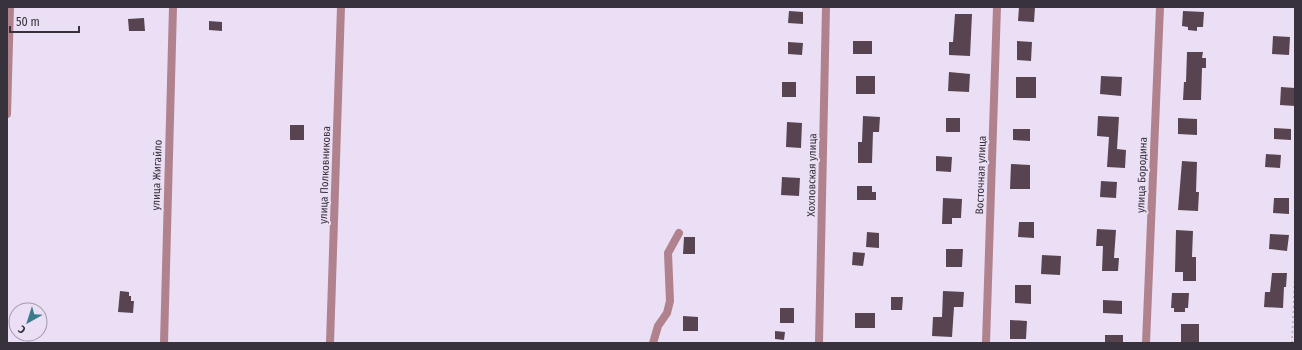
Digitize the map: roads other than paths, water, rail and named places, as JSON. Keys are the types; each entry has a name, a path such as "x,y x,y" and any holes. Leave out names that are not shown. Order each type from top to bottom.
{"street":[{"path":"7,114 10,7"},
{"name":"улица Жигайло","path":"164,343 173,7"},
{"name":"улица Полковникова","path":"330,343 341,7"},
{"name":"Хохловская улица","path":"819,343 826,7"},
{"name":"Восточная улица","path":"986,343 998,7"},
{"name":"улица Бородина","path":"1146,343 1160,7"},
{"path":"653,343 658,326 667,314 670,301 668,253 679,232"}]}
